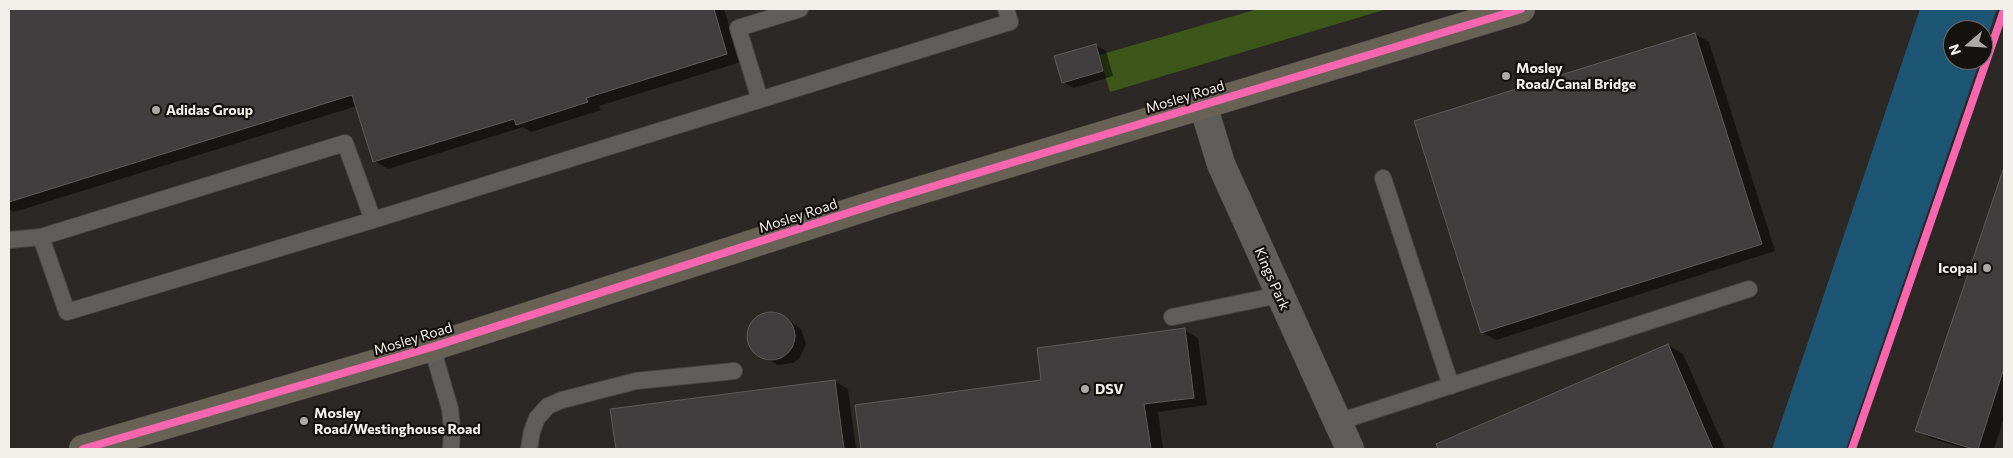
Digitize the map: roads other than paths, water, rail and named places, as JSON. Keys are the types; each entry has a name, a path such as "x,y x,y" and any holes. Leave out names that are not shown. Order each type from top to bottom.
{"main road":[{"name":"Mosley Road","path":"83,449 432,347 888,200 1521,9"}],"street":[{"name":"Kings Park","path":"1203,105 1221,164 1350,449"}],"lane":[{"path":"760,100 738,28 800,9"},
{"path":"41,237 67,312 373,220 1010,22 1006,9"},
{"path":"9,240 41,237 344,143 373,220"},
{"path":"1383,178 1451,386"},
{"path":"1338,422 1749,289"},
{"path":"1172,317 1279,295"},
{"path":"432,347 450,409 452,428 451,449"},
{"path":"529,449 536,418 548,406 562,400 636,381 734,371"}],"water":[{"path":"1920,9 1997,9 1993,21 1943,20 1943,70 1977,70 1846,449 1772,449"}],"place":[{"name":"Mosley Road/Canal Bridge","path":"1506,76"},
{"name":"Adidas Group","path":"156,110"},
{"name":"Icopal","path":"1987,268"},
{"name":"DSV","path":"1085,389"},
{"name":"Mosley Road/Westinghouse Road","path":"304,421"}]}
